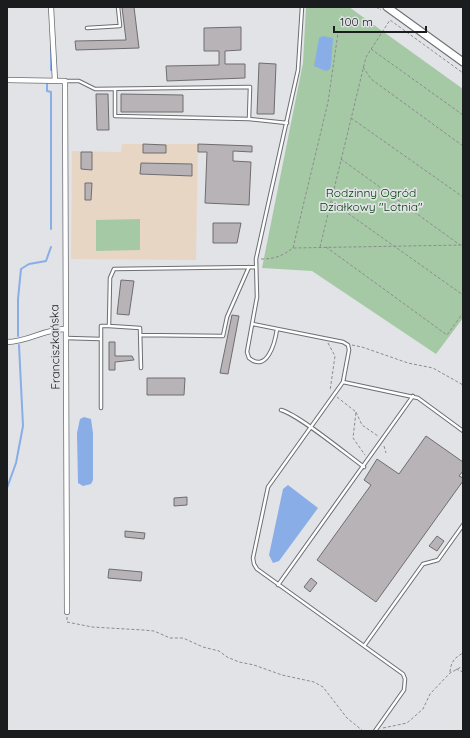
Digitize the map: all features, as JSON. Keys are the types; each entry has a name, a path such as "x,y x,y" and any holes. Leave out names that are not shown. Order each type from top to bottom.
{"street":[{"path":"51,7 56,81"},
{"path":"387,7 463,62"},
{"path":"7,80 65,81"},
{"name":"Franciszkańska","path":"65,81 67,612"},
{"path":"7,342 27,340 47,331 65,329"}],"lane":[{"path":"87,28 120,26 118,7"},
{"path":"277,329 272,350 263,361 257,362 249,358 247,352 257,296 256,259 298,70 302,7"},
{"path":"65,81 79,81 95,89 250,87 249,118"},
{"path":"115,89 115,116 249,118 287,123"},
{"path":"140,335 223,336 227,317 249,267"},
{"path":"109,326 110,278 114,270 256,267"},
{"path":"253,324 343,342 348,345 342,382 268,487 253,558 257,569 403,674 405,679 404,690 375,731"},
{"path":"101,408 101,326 140,328 141,368"},
{"path":"65,338 101,339"},
{"path":"342,382 413,396 463,431"},
{"path":"278,585 364,467 413,396"},
{"path":"281,410 311,428 364,467"},
{"path":"364,646 423,564 438,560 463,525"}],"path":[{"path":"320,247 366,57 390,20 463,73"},
{"path":"293,248 328,102 338,33"},
{"path":"370,49 463,115"},
{"path":"363,67 371,79 463,146"},
{"path":"351,118 463,197"},
{"path":"341,159 460,245"},
{"path":"331,201 463,295"},
{"path":"264,259 281,257 293,248 463,245"},
{"path":"325,247 447,335 463,313"},
{"path":"326,339 335,356 329,391 356,412 362,425 382,441 386,453"},
{"path":"348,345 362,346 408,364 433,368 463,385"},
{"path":"356,412 353,438 368,460"},
{"path":"67,612 67,622 92,627 154,631 170,638 183,638 203,647 219,651 227,657 239,662 254,665 282,676 314,682 323,687 347,718 364,731"},
{"path":"450,673 451,664 455,657 463,653"},
{"path":"375,731 407,723 423,709 430,694 450,673 463,666"},
{"path":"456,669 463,672"}],"shaded area":[{"path":"122,144 198,144 196,260 71,259 72,151 121,152"}],"green space":[{"name":"Rodzinny Ogród Działkowy \"Lotnia\"","path":"306,7 349,7 463,89 463,318 436,354 312,271 262,268 303,63"},
{"path":"140,219 140,250 96,251 96,220"}],"water":[{"path":"323,36 333,38 331,65 330,69 326,71 314,66 319,38"},
{"path":"84,417 91,419 93,433 93,480 91,484 83,486 78,483 77,433 80,419"},
{"path":"288,485 318,508 279,561 273,563 269,555 283,489"}],"building":[{"path":"122,7 134,7 139,48 76,50 75,41 126,40"},
{"path":"241,27 241,50 225,51 225,64 245,64 245,78 167,81 166,66 219,65 219,51 204,51 204,28"},
{"path":"259,63 276,64 274,114 257,114"},
{"path":"96,94 108,94 109,130 97,130"},
{"path":"121,94 183,95 183,112 121,112"},
{"path":"143,144 166,145 166,153 143,153"},
{"path":"198,144 252,146 252,152 233,151 233,161 251,162 249,205 205,203 207,152 198,152"},
{"path":"81,152 92,152 92,170 81,169"},
{"path":"141,163 192,164 192,176 140,174"},
{"path":"85,183 92,183 91,200 85,200"},
{"path":"213,223 241,223 237,243 213,243"},
{"path":"121,280 134,281 129,315 117,314"},
{"path":"232,315 239,316 228,374 220,373"},
{"path":"109,342 115,342 115,356 132,356 134,360 115,362 115,370 109,370"},
{"path":"147,378 185,378 184,395 147,395"},
{"path":"426,436 463,462 463,471 459,476 463,478 463,481 376,602 317,560 371,485 364,480 377,459 399,474"},
{"path":"187,497 187,505 174,506 174,498"},
{"path":"125,531 145,533 144,539 125,537"},
{"path":"437,536 444,541 437,551 429,546"},
{"path":"109,569 142,572 141,581 108,578"},
{"path":"311,578 317,583 310,592 304,587"}],"waterway":[{"path":"51,43 51,70"},
{"path":"47,84 47,91 51,92 51,229"},
{"path":"18,336 18,299 21,269 29,264 46,261 51,247"},
{"path":"7,488 16,463 23,426 19,345"}]}
